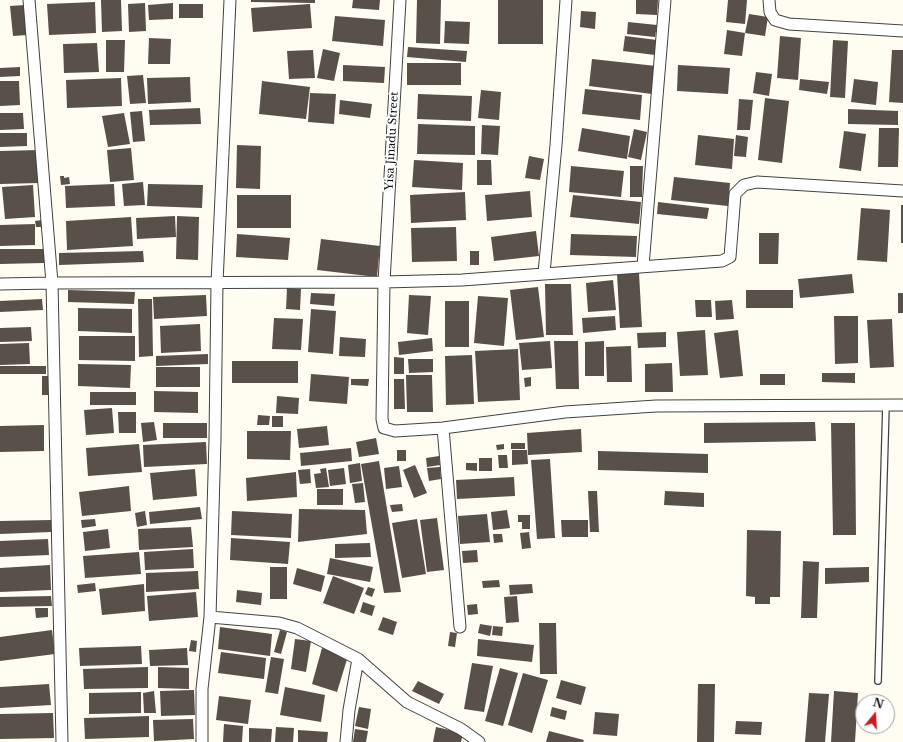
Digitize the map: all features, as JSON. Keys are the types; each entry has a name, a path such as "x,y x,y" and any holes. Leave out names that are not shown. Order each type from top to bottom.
{"street":[{"path":"29,0 52,283 62,742"},
{"path":"202,742 202,689 210,617 215,439 217,283 230,0"},
{"name":"Yisa Jinadu Street","path":"400,0 384,282 382,419 384,428 395,431 443,428"},
{"path":"544,273 556,145 566,0"},
{"path":"643,266 665,0"},
{"path":"769,0 770,12 775,20 789,24 903,31"},
{"path":"0,284 384,282 462,280 722,261 730,257 735,194 744,185 757,182 903,191"},
{"path":"460,627 443,428 565,412 656,406 903,405"},
{"path":"210,617 279,624 297,628 358,659 407,702 461,729 479,742"},
{"path":"346,742 349,710 358,659"}],"lane":[{"path":"878,681 886,405"}],"building":[{"path":"101,0 121,0 122,31 102,32"},
{"path":"251,0 315,0 315,3 251,2"},
{"path":"353,0 380,0 379,10 352,8"},
{"path":"417,0 441,0 440,44 416,43"},
{"path":"498,0 543,0 543,44 498,44"},
{"path":"636,0 658,0 657,15 636,14"},
{"path":"728,0 747,0 745,24 726,22"},
{"path":"95,2 96,33 49,35 47,4"},
{"path":"145,3 146,31 129,32 128,4"},
{"path":"173,3 173,19 149,20 148,5"},
{"path":"179,4 203,4 203,18 179,18"},
{"path":"310,4 312,28 253,32 251,8"},
{"path":"25,5 27,35 13,36 10,6"},
{"path":"581,11 596,12 595,29 580,27"},
{"path":"749,14 768,17 765,36 745,33"},
{"path":"335,16 385,20 383,46 332,41"},
{"path":"445,21 470,22 469,44 444,43"},
{"path":"628,22 657,25 655,37 627,34"},
{"path":"727,30 745,33 742,56 724,54"},
{"path":"625,36 657,40 655,55 623,51"},
{"path":"780,36 801,38 798,80 777,78"},
{"path":"149,38 171,39 170,64 148,64"},
{"path":"106,40 125,40 124,72 106,72"},
{"path":"833,40 848,41 845,98 830,97"},
{"path":"97,43 99,72 64,73 63,44"},
{"path":"408,47 467,51 466,62 407,57"},
{"path":"323,49 340,53 334,81 317,78"},
{"path":"313,50 315,78 289,79 287,51"},
{"path":"892,50 903,50 903,103 889,102"},
{"path":"592,59 656,66 652,94 589,86"},
{"path":"407,63 461,63 461,85 407,85"},
{"path":"343,65 385,67 384,83 343,81"},
{"path":"678,65 730,68 728,94 677,91"},
{"path":"20,67 20,76 0,77 0,68"},
{"path":"756,72 772,74 769,96 753,93"},
{"path":"143,75 146,103 130,104 127,76"},
{"path":"190,77 191,102 148,104 147,78"},
{"path":"121,78 122,106 67,108 66,80"},
{"path":"800,79 829,82 827,94 799,90"},
{"path":"854,79 878,82 876,105 851,102"},
{"path":"0,81 19,81 20,105 0,106"},
{"path":"262,81 310,87 306,119 259,114"},
{"path":"585,89 642,95 640,120 582,114"},
{"path":"481,90 501,92 499,120 478,118"},
{"path":"310,93 336,94 334,124 308,122"},
{"path":"418,94 472,96 471,121 417,119"},
{"path":"765,98 789,101 782,163 758,160"},
{"path":"739,99 753,100 750,130 737,130"},
{"path":"340,100 372,104 370,118 339,114"},
{"path":"200,108 201,124 150,125 149,110"},
{"path":"848,109 898,111 898,125 848,124"},
{"path":"142,111 145,141 133,142 130,112"},
{"path":"0,113 23,113 24,129 0,130"},
{"path":"124,113 130,144 108,147 102,116"},
{"path":"418,124 475,126 475,155 417,154"},
{"path":"482,125 500,126 498,155 481,154"},
{"path":"582,128 630,136 627,159 578,151"},
{"path":"879,128 899,128 898,167 878,167"},
{"path":"634,129 647,132 641,160 628,157"},
{"path":"844,131 866,134 861,171 839,168"},
{"path":"0,133 27,133 27,146 0,147"},
{"path":"698,135 734,139 732,169 695,165"},
{"path":"736,135 748,137 746,157 734,156"},
{"path":"237,145 261,146 260,189 236,188"},
{"path":"131,148 134,180 110,182 107,150"},
{"path":"39,150 39,183 0,184 0,151"},
{"path":"529,156 544,159 540,180 525,178"},
{"path":"414,160 463,163 462,190 412,187"},
{"path":"477,160 491,160 492,185 477,185"},
{"path":"571,166 624,171 621,197 569,192"},
{"path":"630,166 643,166 642,197 630,197"},
{"path":"60,176 64,176 64,178 69,177 70,184 61,185"},
{"path":"674,177 730,183 728,206 671,200"},
{"path":"143,182 145,205 124,206 122,184"},
{"path":"114,184 115,206 66,208 65,186"},
{"path":"148,184 203,185 202,208 147,206"},
{"path":"33,185 35,217 5,219 2,187"},
{"path":"530,191 532,217 487,221 485,195"},
{"path":"465,192 466,220 411,223 410,195"},
{"path":"237,195 291,195 291,228 237,228"},
{"path":"573,195 641,202 639,224 570,217"},
{"path":"658,202 709,208 707,219 657,214"},
{"path":"901,205 903,205 903,243 901,243"},
{"path":"861,208 890,210 887,262 857,260"},
{"path":"175,216 176,237 137,239 136,218"},
{"path":"177,216 199,217 198,260 176,259"},
{"path":"131,217 133,246 67,250 66,221"},
{"path":"42,220 43,227 36,227 35,221"},
{"path":"35,224 35,245 0,246 0,225"},
{"path":"456,227 457,261 412,262 411,228"},
{"path":"536,231 539,256 494,261 491,237"},
{"path":"759,233 779,233 778,264 759,264"},
{"path":"237,234 290,238 288,260 236,257"},
{"path":"571,234 637,236 636,257 570,255"},
{"path":"321,239 380,246 377,277 317,270"},
{"path":"0,249 44,249 44,263 0,264"},
{"path":"143,251 144,262 59,265 59,253"},
{"path":"470,251 479,251 479,265 470,265"},
{"path":"639,273 642,327 620,328 617,274"},
{"path":"852,274 854,293 800,298 798,279"},
{"path":"613,280 616,310 588,312 586,283"},
{"path":"545,284 571,284 573,335 546,335"},
{"path":"538,287 544,337 516,340 510,290"},
{"path":"287,288 301,289 300,310 286,309"},
{"path":"68,290 135,292 134,304 68,302"},
{"path":"746,290 793,290 793,308 746,308"},
{"path":"311,293 335,294 334,306 310,304"},
{"path":"898,293 903,293 903,313 898,313"},
{"path":"206,295 207,316 154,319 153,297"},
{"path":"409,295 431,296 428,335 407,333"},
{"path":"478,296 508,298 504,346 474,343"},
{"path":"42,299 43,310 0,312 0,301"},
{"path":"138,299 152,299 153,356 139,357"},
{"path":"695,300 711,300 712,317 696,317"},
{"path":"732,300 734,319 716,320 715,301"},
{"path":"445,301 469,301 469,347 445,347"},
{"path":"78,308 132,309 132,333 78,331"},
{"path":"311,309 336,311 333,354 308,352"},
{"path":"615,316 616,330 583,333 582,318"},
{"path":"834,316 858,316 858,363 835,364"},
{"path":"274,318 303,319 301,350 272,349"},
{"path":"892,319 894,367 870,368 867,320"},
{"path":"200,324 201,351 161,353 160,326"},
{"path":"31,327 32,341 0,342 0,328"},
{"path":"705,330 708,375 680,376 677,332"},
{"path":"738,330 743,376 720,378 714,333"},
{"path":"666,332 666,347 638,348 637,333"},
{"path":"79,336 135,336 135,361 79,360"},
{"path":"340,337 366,339 365,357 339,356"},
{"path":"432,338 433,351 399,355 398,342"},
{"path":"550,341 552,368 522,370 519,343"},
{"path":"554,341 578,341 579,389 556,389"},
{"path":"604,341 604,376 585,376 585,342"},
{"path":"29,343 30,364 0,365 0,344"},
{"path":"631,346 632,382 607,382 606,347"},
{"path":"518,349 520,400 478,402 475,351"},
{"path":"208,354 208,364 156,366 156,356"},
{"path":"472,355 474,404 446,405 445,356"},
{"path":"394,357 404,358 404,374 394,374"},
{"path":"408,359 433,359 433,372 409,373"},
{"path":"232,361 298,361 298,383 232,383"},
{"path":"672,363 673,392 645,392 645,364"},
{"path":"78,364 131,365 130,388 78,386"},
{"path":"0,366 46,366 46,374 0,374"},
{"path":"156,367 200,367 200,387 156,387"},
{"path":"822,373 855,373 855,383 822,382"},
{"path":"311,374 349,377 347,404 309,401"},
{"path":"760,374 785,374 785,385 760,385"},
{"path":"406,375 432,375 433,412 407,412"},
{"path":"42,376 53,376 53,395 42,395"},
{"path":"531,377 531,386 525,387 524,378"},
{"path":"351,379 369,379 368,386 351,385"},
{"path":"394,379 404,379 405,409 394,409"},
{"path":"154,391 198,392 198,413 154,412"},
{"path":"90,392 136,392 136,405 90,405"},
{"path":"277,396 299,398 298,414 276,413"},
{"path":"112,408 114,433 86,435 84,410"},
{"path":"118,412 136,412 136,433 119,433"},
{"path":"258,415 270,416 269,425 257,425"},
{"path":"272,416 283,416 283,427 272,427"},
{"path":"154,422 157,440 143,442 141,423"},
{"path":"815,422 816,441 704,443 704,423"},
{"path":"163,423 207,423 207,438 163,438"},
{"path":"831,423 855,423 856,535 833,535"},
{"path":"44,425 44,451 0,452 0,426"},
{"path":"327,426 329,445 299,448 297,429"},
{"path":"581,429 582,452 528,455 527,433"},
{"path":"247,431 291,431 290,460 247,459"},
{"path":"376,438 379,454 359,457 356,442"},
{"path":"206,442 207,464 144,467 143,445"},
{"path":"511,443 525,443 525,449 511,449"},
{"path":"139,444 142,472 88,476 86,448"},
{"path":"504,444 504,449 497,450 496,445"},
{"path":"351,448 352,461 301,466 300,453"},
{"path":"397,450 406,450 406,461 397,461"},
{"path":"512,450 527,450 528,464 512,465"},
{"path":"598,451 708,454 708,473 598,470"},
{"path":"498,455 507,455 508,468 499,468"},
{"path":"439,456 440,465 427,467 426,458"},
{"path":"479,458 492,458 492,471 479,471"},
{"path":"550,459 555,538 537,539 531,460"},
{"path":"379,461 401,592 384,593 361,464"},
{"path":"360,463 362,481 350,483 348,465"},
{"path":"466,463 477,463 477,471 466,470"},
{"path":"415,465 427,493 414,498 403,470"},
{"path":"399,466 402,487 386,489 384,468"},
{"path":"440,467 441,479 429,481 427,468"},
{"path":"326,468 329,487 316,488 314,474 321,473 320,469"},
{"path":"344,468 346,484 330,486 328,470"},
{"path":"195,469 197,496 153,500 150,473"},
{"path":"310,469 311,483 300,484 298,470"},
{"path":"296,472 297,497 247,501 246,478"},
{"path":"514,477 515,496 457,499 456,480"},
{"path":"363,483 365,502 355,503 352,484"},
{"path":"129,486 131,511 82,516 79,492"},
{"path":"317,489 343,489 343,505 317,505"},
{"path":"588,491 597,491 599,532 590,532"},
{"path":"665,491 704,493 704,507 664,505"},
{"path":"402,504 403,511 392,512 390,505"},
{"path":"200,507 202,519 150,524 149,512"},
{"path":"299,509 365,510 367,534 298,542"},
{"path":"507,510 510,528 493,530 491,512"},
{"path":"145,511 147,525 137,527 135,513"},
{"path":"232,511 292,514 291,538 231,535"},
{"path":"487,514 490,542 460,544 458,516"},
{"path":"518,515 530,515 530,529 522,529 522,522 518,522"},
{"path":"437,518 444,570 427,572 420,520"},
{"path":"95,519 96,526 82,528 81,520"},
{"path":"417,519 426,574 402,578 392,523"},
{"path":"51,520 51,532 0,534 0,521"},
{"path":"561,520 588,520 588,537 562,537"},
{"path":"191,527 193,547 139,550 138,529"},
{"path":"108,529 110,548 85,551 83,532"},
{"path":"747,530 781,531 780,597 770,597 770,604 755,604 755,597 746,596"},
{"path":"529,532 531,548 522,549 520,533"},
{"path":"493,534 502,534 503,542 494,543"},
{"path":"231,538 290,542 288,564 230,560"},
{"path":"48,539 49,555 0,557 0,541"},
{"path":"370,543 371,557 335,558 335,544"},
{"path":"193,549 194,568 145,570 144,552"},
{"path":"477,550 478,562 463,563 462,551"},
{"path":"139,552 141,574 85,578 83,556"},
{"path":"330,558 373,567 370,582 327,574"},
{"path":"803,561 819,562 817,618 801,618"},
{"path":"50,565 51,590 0,592 0,568"},
{"path":"270,567 287,567 287,599 270,599"},
{"path":"869,567 869,582 825,584 825,568"},
{"path":"297,568 325,576 321,592 293,584"},
{"path":"198,571 199,589 146,592 146,573"},
{"path":"333,576 364,588 354,614 323,603"},
{"path":"499,580 500,587 483,588 482,581"},
{"path":"95,583 96,591 78,593 77,585"},
{"path":"144,584 145,611 102,615 99,589"},
{"path":"532,584 533,593 510,595 509,585"},
{"path":"368,587 375,589 372,597 365,594"},
{"path":"237,590 262,593 261,605 236,602"},
{"path":"196,592 198,617 149,621 147,596"},
{"path":"51,596 52,606 0,607 0,597"},
{"path":"517,596 519,622 506,623 504,597"},
{"path":"363,602 375,606 372,616 360,612"},
{"path":"477,604 478,614 468,615 467,605"},
{"path":"35,608 48,608 48,617 36,618"},
{"path":"383,617 397,622 393,635 378,630"},
{"path":"539,623 556,623 557,674 540,674"},
{"path":"480,624 492,626 490,636 478,633"},
{"path":"493,626 503,627 502,636 492,635"},
{"path":"220,627 272,634 270,656 218,649"},
{"path":"52,630 55,654 0,661 0,637"},
{"path":"280,630 287,632 281,654 274,652"},
{"path":"450,632 457,633 455,647 448,646"},
{"path":"295,639 311,641 306,672 291,669"},
{"path":"478,639 534,645 532,662 477,656"},
{"path":"191,640 197,641 196,652 189,651"},
{"path":"141,646 142,664 80,666 79,648"},
{"path":"187,648 188,665 150,666 149,650"},
{"path":"322,648 348,656 337,692 312,684"},
{"path":"221,652 266,658 264,679 218,673"},
{"path":"271,657 284,659 278,694 265,692"},
{"path":"472,663 493,666 484,712 464,709"},
{"path":"148,667 148,688 84,689 83,669"},
{"path":"158,667 189,668 189,689 158,688"},
{"path":"500,668 518,673 503,726 485,721"},
{"path":"523,673 548,680 532,733 508,725"},
{"path":"561,680 586,687 581,705 556,698"},
{"path":"418,681 444,694 439,704 412,691"},
{"path":"49,684 51,705 0,708 0,687"},
{"path":"698,684 715,684 714,742 697,742"},
{"path":"285,687 325,695 321,722 280,715"},
{"path":"194,690 195,715 161,716 160,691"},
{"path":"154,691 156,713 144,713 143,693"},
{"path":"834,691 858,693 855,694 855,742 831,742"},
{"path":"141,692 141,713 89,714 89,693"},
{"path":"809,693 829,694 825,742 805,742"},
{"path":"219,696 251,700 248,724 216,720"},
{"path":"359,707 371,709 368,729 355,726"},
{"path":"552,707 567,711 565,720 550,716"},
{"path":"595,712 619,714 617,736 593,734"},
{"path":"53,713 54,738 0,739 0,714"},
{"path":"149,716 149,737 85,739 84,718"},
{"path":"193,719 194,739 154,741 153,720"},
{"path":"736,721 762,722 761,735 735,734"},
{"path":"224,724 243,726 242,742 223,742"},
{"path":"276,727 294,728 293,742 275,742"},
{"path":"436,727 463,733 461,742 433,742"},
{"path":"249,728 272,729 271,742 249,742"},
{"path":"355,729 368,731 366,742 353,742"},
{"path":"298,730 328,732 327,742 298,742"},
{"path":"549,731 584,740 583,742 546,742"}]}
